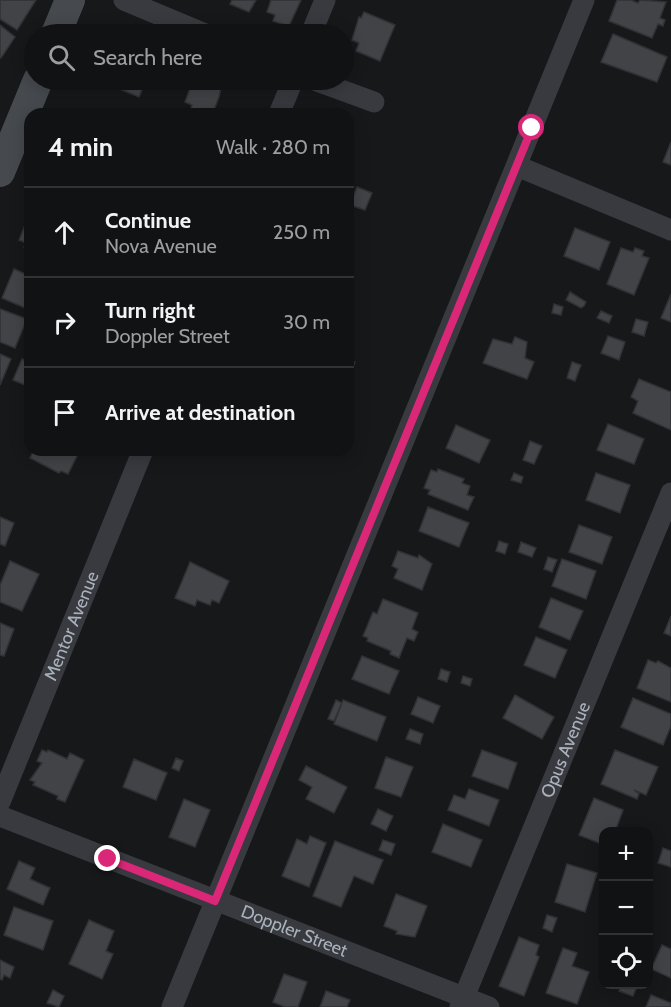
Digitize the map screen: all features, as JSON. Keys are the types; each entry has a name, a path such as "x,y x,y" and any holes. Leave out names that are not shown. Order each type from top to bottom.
{"street":[{"path":"60,24 70,0"},
{"path":"124,0 181,24"},
{"path":"315,24 325,0"},
{"path":"172,1007 585,0"},
{"path":"26,108 34,90"},
{"path":"281,108 288,90"},
{"path":"341,90 374,102"},
{"path":"0,172 24,114"},
{"path":"517,166 671,230"},
{"name":"Mentor Avenue","path":"0,802 140,456"},
{"name":"Opus Avenue","path":"462,1002 671,493"},
{"name":"Doppler Street","path":"0,816 462,1002 489,1007"}],"building":[{"path":"0,0 36,0 17,30 0,19"},
{"path":"232,0 256,0 249,12 230,4"},
{"path":"271,0 301,0 290,24 273,21 275,15 267,12"},
{"path":"617,0 631,0 638,3 640,0 666,2 660,18 665,20 663,26 658,24 652,38 609,21"},
{"path":"364,12 395,25 380,61 356,51 359,43 354,41 354,33 359,17 361,18"},
{"path":"0,25 15,37 1,58 0,58"},
{"path":"613,34 667,57 657,82 601,62"},
{"path":"122,90 142,90 139,97"},
{"path":"189,90 220,90 215,108 191,108 192,105 185,102"},
{"path":"671,142 671,165 663,162"},
{"path":"357,187 372,193 365,210 354,206"},
{"path":"24,228 24,242 19,240"},
{"path":"575,228 610,242 599,270 564,256"},
{"path":"621,248 633,252 635,248 644,251 642,256 649,258 634,295 607,284"},
{"path":"14,269 24,273 24,307 2,298"},
{"path":"570,292 586,302 584,306 581,308 566,300"},
{"path":"671,294 671,322 661,318"},
{"path":"554,304 563,307 561,315 552,313"},
{"path":"0,309 24,318 24,326 15,348 0,342"},
{"path":"601,311 612,316 609,323 597,318"},
{"path":"636,319 648,322 644,336 632,332"},
{"path":"608,336 625,342 619,360 601,353"},
{"path":"515,337 527,342 525,358 534,362 527,379 483,363 493,339 512,344"},
{"path":"0,354 11,359 0,385"},
{"path":"22,359 24,360 24,385 13,380"},
{"path":"572,362 581,365 575,381 567,378"},
{"path":"639,379 671,392 671,430 633,413 638,401 631,397"},
{"path":"608,424 644,439 634,464 597,450"},
{"path":"456,425 490,440 479,463 446,448"},
{"path":"530,441 542,446 534,464 523,460"},
{"path":"31,456 77,456 68,474 61,471 59,473 30,458"},
{"path":"438,469 464,479 462,483 470,486 467,495 474,497 468,510 428,494 430,490 424,488 431,470 437,472"},
{"path":"514,473 523,477 521,483 511,480"},
{"path":"596,473 630,485 620,513 586,500"},
{"path":"428,507 469,523 459,547 419,531"},
{"path":"0,517 14,523 5,546 0,544"},
{"path":"579,525 612,537 602,564 569,552"},
{"path":"499,541 508,544 505,554 496,551"},
{"path":"521,542 536,548 532,557 518,552"},
{"path":"398,551 418,558 419,555 432,564 422,590 394,578 398,569 392,566"},
{"path":"548,557 557,560 552,572 544,569"},
{"path":"562,559 596,571 586,599 552,586"},
{"path":"10,561 39,574 22,611 0,602 0,585"},
{"path":"190,562 229,581 219,603 212,600 210,605 197,600 195,606 175,598"},
{"path":"551,598 583,611 570,640 539,627"},
{"path":"383,599 418,613 412,629 418,632 414,641 407,638 399,658 390,654 391,651 367,641 368,638 363,636 373,612 377,614"},
{"path":"671,616 671,636 664,633"},
{"path":"0,623 14,629 4,656 0,655"},
{"path":"536,637 567,650 555,678 524,665"},
{"path":"362,656 399,671 389,694 352,679"},
{"path":"648,660 656,663 658,661 671,668 671,702 637,688"},
{"path":"441,669 450,672 447,682 438,679"},
{"path":"463,676 472,679 470,686 461,683"},
{"path":"515,695 554,717 542,739 503,718"},
{"path":"418,697 440,706 433,723 411,714"},
{"path":"633,698 671,714 671,726 663,745 621,727"},
{"path":"336,700 342,703 334,721 328,719"},
{"path":"343,700 386,717 377,741 334,724"},
{"path":"410,729 423,734 420,744 406,739"},
{"path":"42,750 47,752 48,750 67,759 70,753 84,760 65,802 57,799 58,796 33,785 35,782 30,780 42,763 37,761"},
{"path":"482,750 517,763 508,789 472,776"},
{"path":"615,750 658,767 646,795 634,790 639,794 637,799 601,784"},
{"path":"386,757 413,767 401,797 375,788"},
{"path":"176,758 183,761 179,771 172,768"},
{"path":"134,759 167,773 156,800 123,787"},
{"path":"306,766 347,787 334,813 306,799 312,787 299,780"},
{"path":"469,789 499,800 489,826 448,810 454,795 465,799"},
{"path":"594,798 623,810 617,827 599,827 599,843 579,835"},
{"path":"184,799 210,810 195,847 169,837"},
{"path":"378,809 393,816 386,831 371,824"},
{"path":"443,824 482,840 471,867 432,852"},
{"path":"310,836 326,843 309,887 282,876 297,839 307,844"},
{"path":"383,840 395,844 391,855 379,850"},
{"path":"335,841 383,860 373,884 354,876 341,907 313,896"},
{"path":"663,848 671,851 671,867 658,863"},
{"path":"19,861 35,868 30,879 50,888 43,905 7,889"},
{"path":"567,864 597,873 585,912 555,902"},
{"path":"396,894 427,906 415,937 396,934 397,931 384,926"},
{"path":"14,907 53,921 43,950 4,935"},
{"path":"547,915 557,918 552,932 543,928"},
{"path":"89,920 114,931 106,951 113,954 102,979 69,964"},
{"path":"519,937 539,945 536,955 539,957 524,996 499,986"},
{"path":"662,945 671,949 671,978 653,970"},
{"path":"563,948 577,953 572,966 589,972 577,1004 546,993"},
{"path":"0,960 14,967 10,978 4,975 2,980 0,979"},
{"path":"284,974 307,982 298,1007 285,1007 273,1002"},
{"path":"620,989 636,989 633,996 619,991"},
{"path":"53,990 64,996 59,1007 47,1003"},
{"path":"326,991 350,1000 347,1007 320,1007"},
{"path":"651,995 671,1003 671,1007 646,1007"}],"route":[{"path":"108,859 215,901 532,128"}]}
